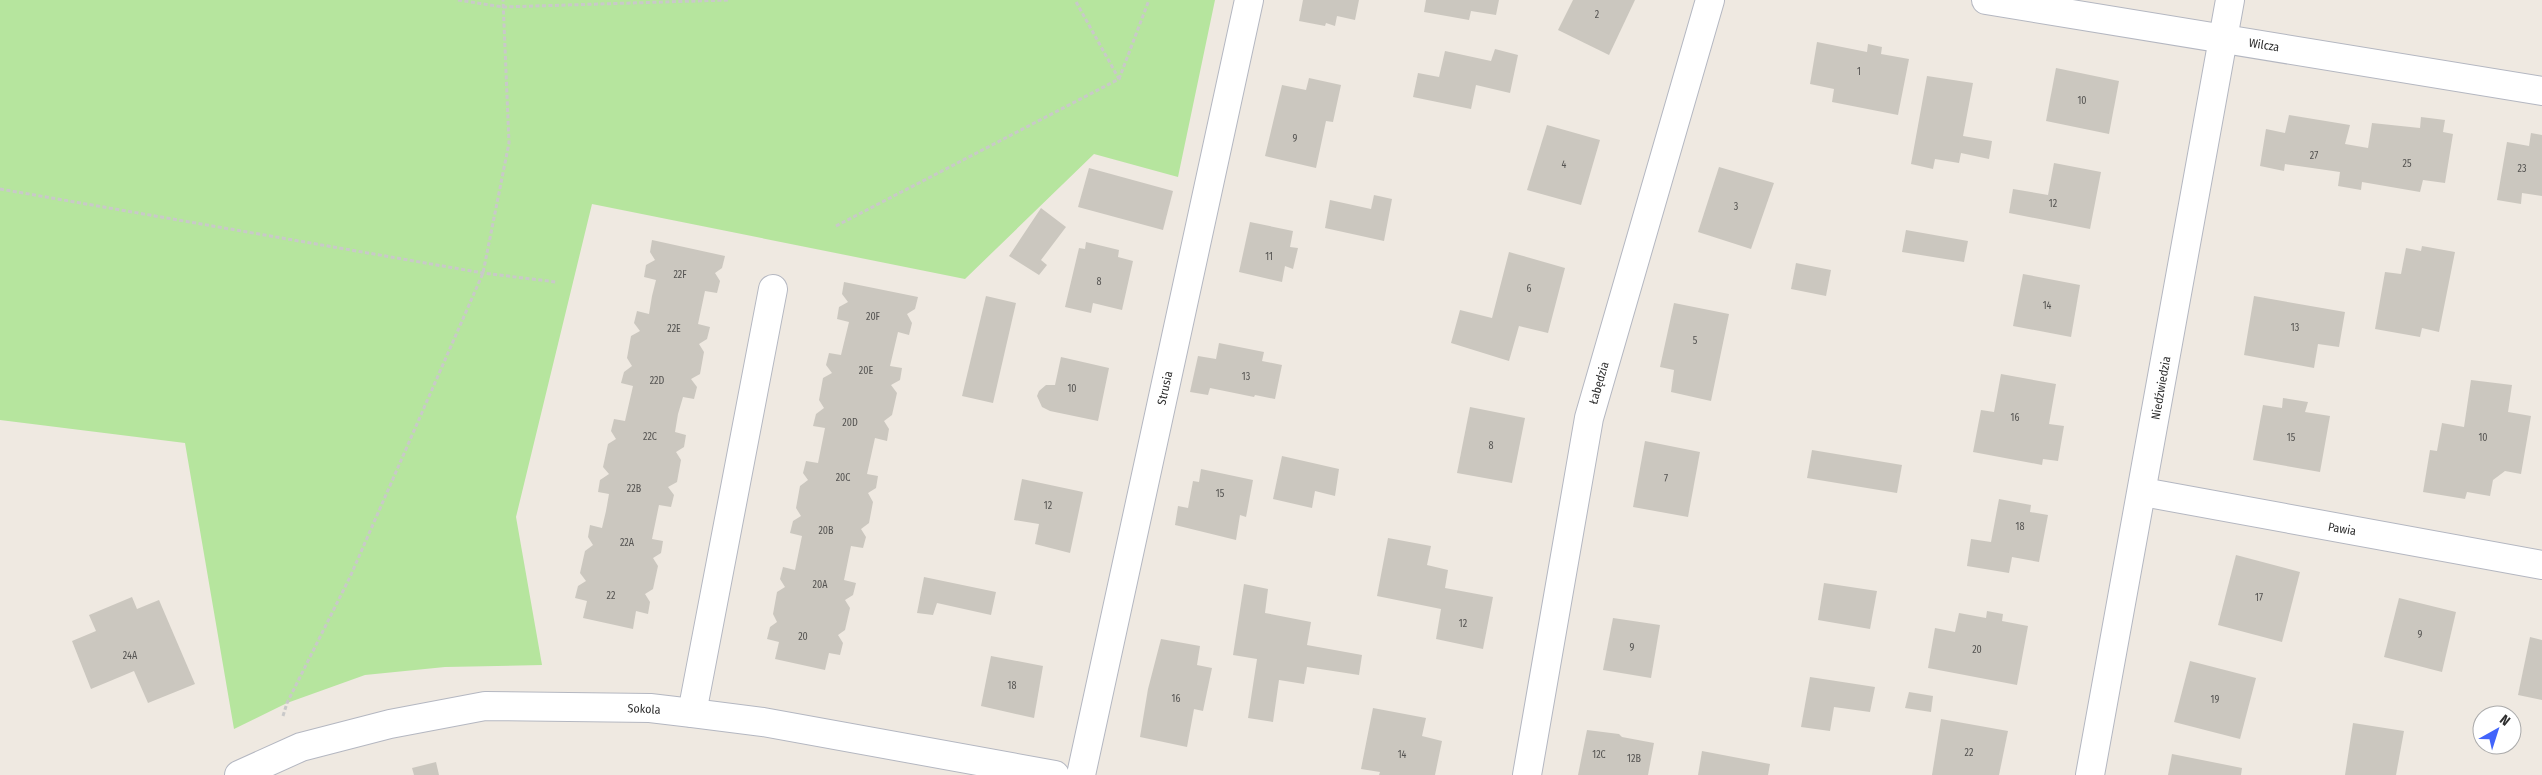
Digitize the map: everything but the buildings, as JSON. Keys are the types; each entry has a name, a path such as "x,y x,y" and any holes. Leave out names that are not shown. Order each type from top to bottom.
{"street":[{"name":"Strusia","path":"1082,775 1249,0"},
{"name":"Łabędzia","path":"1528,775 1589,418 1710,0"},
{"name":"Wilcza","path":"1986,0 2542,91"},
{"name":"Niedźwiedzia","path":"2090,775 2143,492 2230,0"},
{"path":"692,713 772,289"},
{"name":"Pawia","path":"2143,492 2542,565"},
{"name":"Sokola","path":"239,775 301,747 390,724 485,706 650,708 692,713 763,722 995,770 1055,775"}],"path":[{"path":"458,0 503,7 728,0"},
{"path":"286,703 350,577 483,273 509,143 503,0"},
{"path":"1075,0 1119,79"},
{"path":"836,226 1119,79 1149,0"},
{"path":"0,189 483,273 556,282"}],"green space":[{"path":"0,0 1215,0 1178,177 1094,154 965,279 592,204 516,517 542,665 445,667 365,675 287,703 234,729 185,443 0,420"}]}
